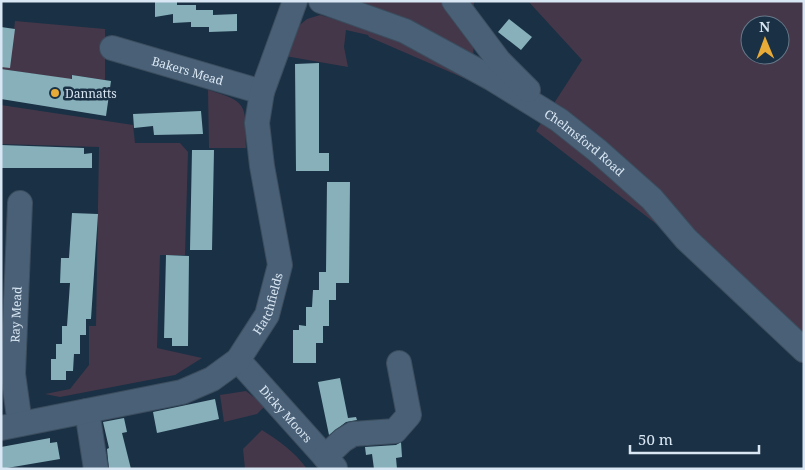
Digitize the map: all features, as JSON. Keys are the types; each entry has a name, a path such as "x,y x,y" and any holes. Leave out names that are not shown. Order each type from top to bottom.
{"street":[{"name":"Hatchfields","path":"11,426 182,392 212,379 238,360 267,315 280,266 262,166 257,123 262,92 295,1"},
{"name":"Chelmsford Road","path":"321,1 405,31 491,78 559,120 598,151 652,199 686,239 804,350"},
{"path":"454,1 500,61 559,120"},
{"name":"Bakers Mead","path":"112,48 262,92"},
{"name":"Ray Mead","path":"11,426 16,202"},
{"name":"Dicky Moors","path":"238,360 331,463"},
{"path":"331,463 343,440 354,434 395,431 409,415 399,363"},
{"path":"87,412 96,469"}],"shaded area":[{"path":"355,1 474,1 473,82 368,35 346,30 344,47 348,67 285,56 296,28 307,19 320,15 365,28"},
{"path":"528,1 804,1 804,360 800,363 664,230 536,131 582,60"},
{"path":"15,21 105,29 105,80 72,75 70,91 62,78 1,69 1,62 10,63"},
{"path":"208,90 232,98 242,108 246,123 246,148 209,148"},
{"path":"1,105 133,125 135,143 180,143 188,152 185,255 160,255 157,348 202,358 175,375 60,397 45,394 70,389 89,365 89,326 96,326 99,147 1,144"},
{"path":"246,391 265,406 257,414 224,422 220,395"},
{"path":"262,430 286,447 307,469 245,469 243,449"}],"building":[{"path":"155,1 177,1 177,5 196,5 196,10 213,10 213,15 237,14 237,31 209,32 209,27 191,27 191,22 173,23 173,14 155,17"},
{"path":"509,19 532,37 521,50 498,32"},
{"path":"1,27 15,29 10,68 1,67"},
{"path":"319,63 319,153 329,153 329,171 296,171 295,64"},
{"name":"Dannatts","path":"1,69 72,79 72,75 111,81 106,116 1,99"},
{"path":"201,111 203,134 154,135 153,126 134,128 133,114"},
{"path":"1,145 84,148 84,154 92,153 92,168 1,168"},
{"path":"192,150 214,150 212,250 190,250"},
{"path":"327,182 350,182 349,283 336,283 336,300 329,300 329,326 323,326 323,343 316,343 316,363 293,363 293,330 299,330 299,325 306,326 306,307 312,307 313,290 319,290 319,272 326,272"},
{"path":"72,213 98,214 91,319 86,319 86,335 80,335 80,354 74,354 73,371 66,371 66,380 51,380 51,359 56,359 56,344 62,344 62,326 67,326 70,283 60,283 61,258 69,258"},
{"path":"166,255 189,256 188,346 172,346 172,338 164,338"},
{"path":"340,378 348,418 356,417 357,420 346,422 329,435 318,382"},
{"path":"215,399 219,419 157,433 153,412"},
{"path":"124,418 127,432 122,433 131,469 109,469 107,449 109,448 103,422"},
{"path":"50,438 50,443 57,442 60,459 1,469 1,447"},
{"path":"401,442 402,457 396,458 397,469 374,469 372,454 366,455 365,447 396,445"}],"place":[{"name":"Dannatts","path":"55,93"}]}
